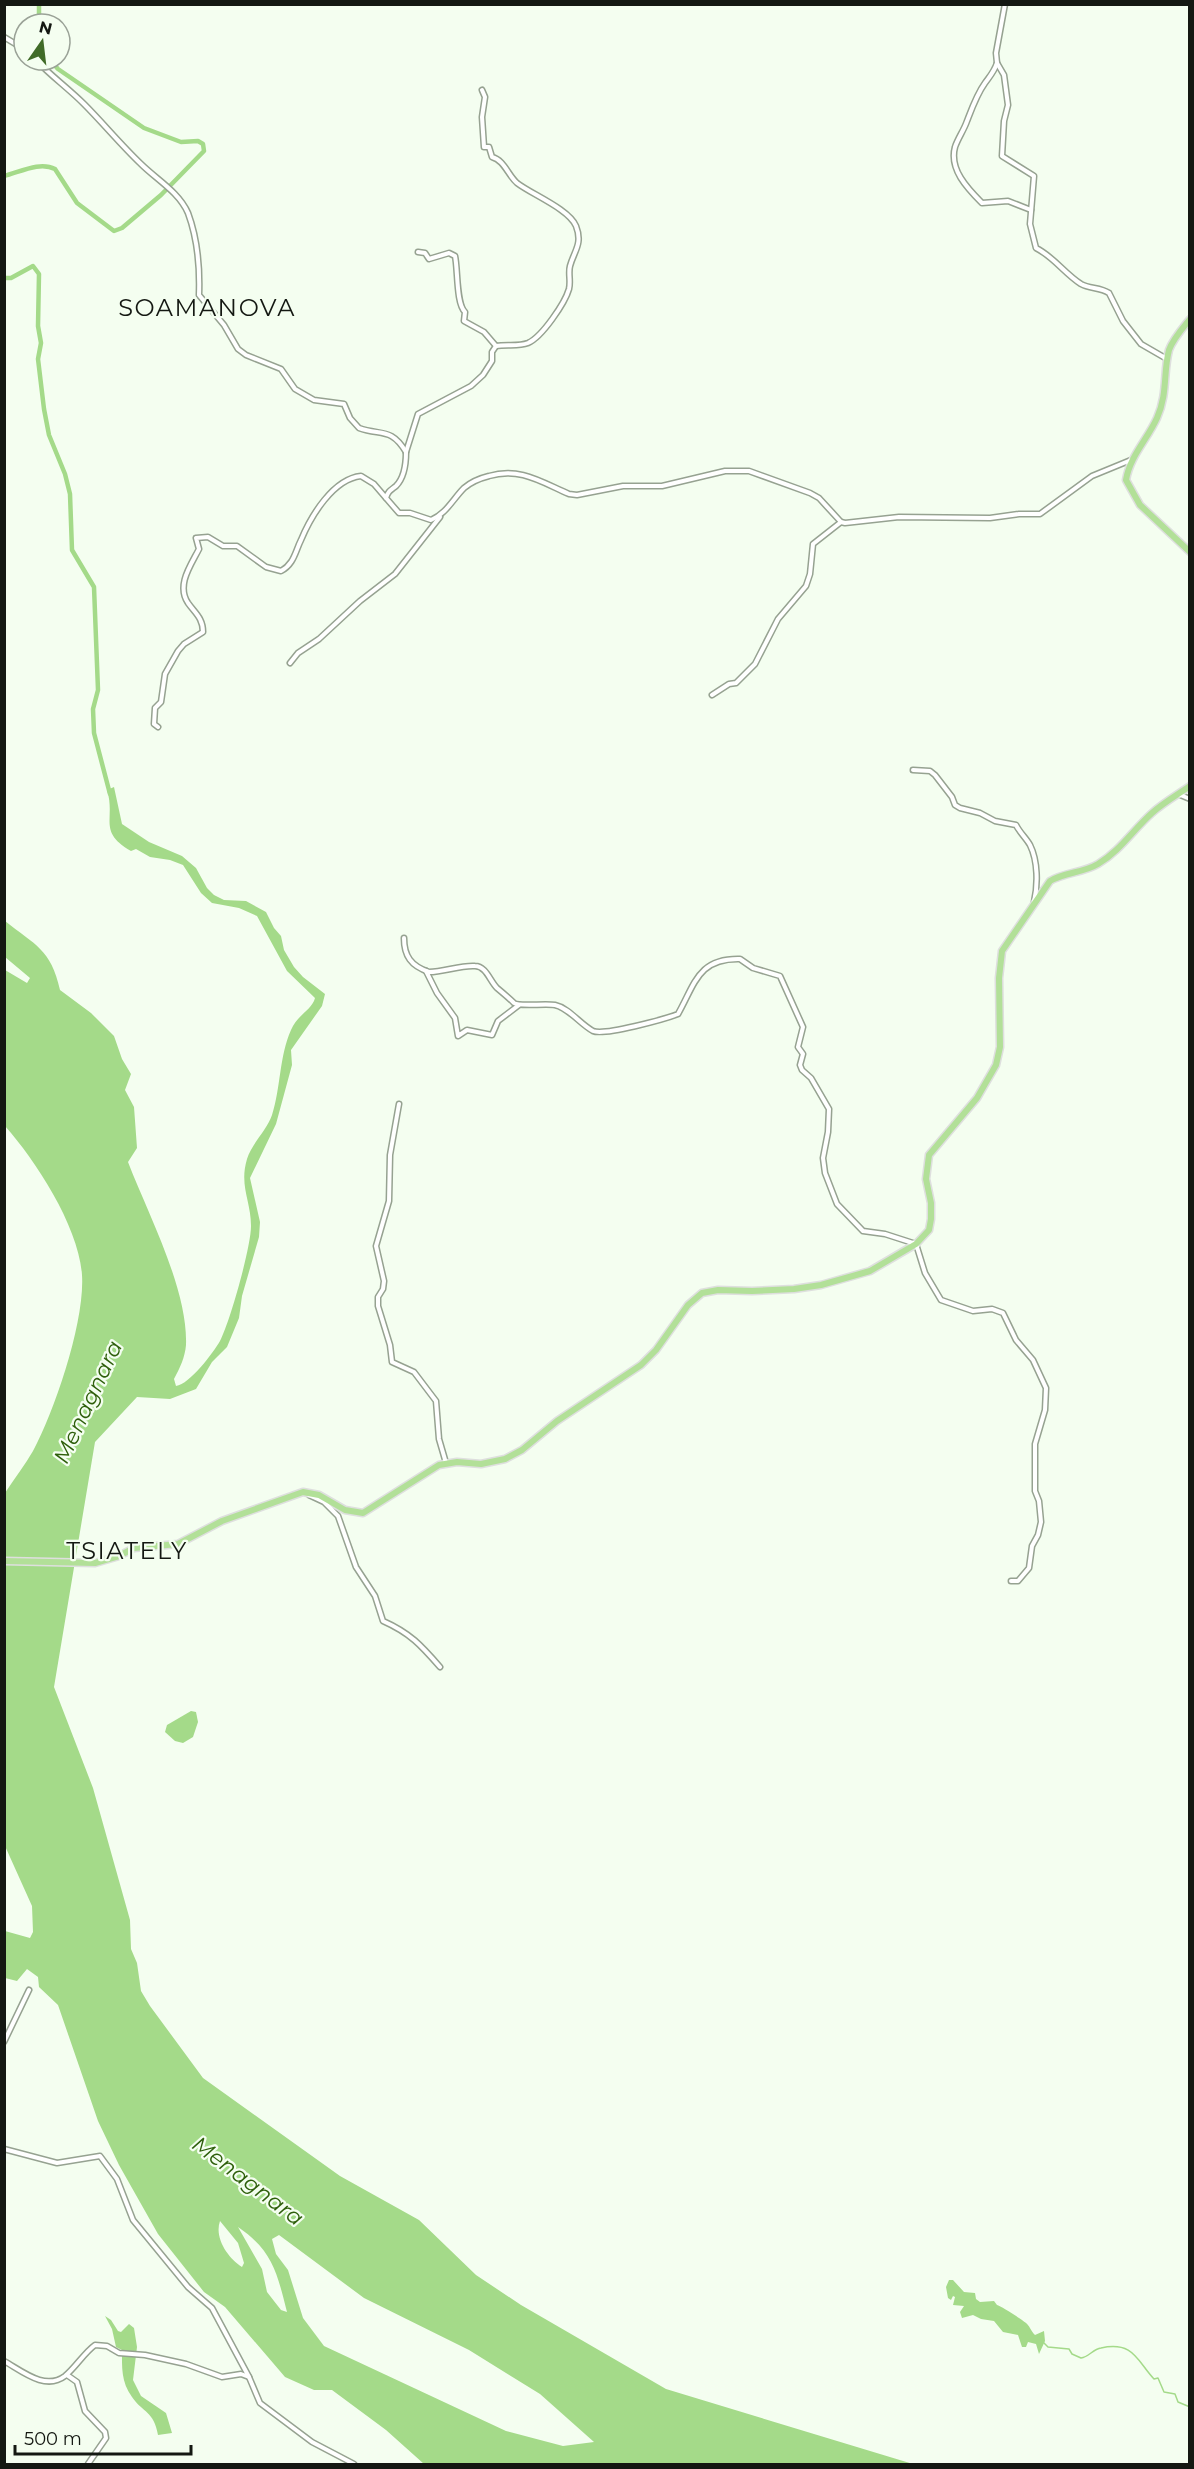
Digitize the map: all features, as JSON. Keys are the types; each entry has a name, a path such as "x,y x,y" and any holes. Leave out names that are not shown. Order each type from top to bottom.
{"main road":[{"path":"1190,319 1169,350 1165,393 1161,407 1156,420 1132,460 1125,480 1132,496 1140,506 1190,552"},
{"path":"4,1561 83,1563 106,1561 134,1548 178,1544 222,1521 303,1492 319,1495 345,1510 363,1513 439,1465 447,1463 481,1464 505,1459 522,1450 557,1421 641,1365 656,1350 688,1305 702,1293 718,1290 752,1292 794,1289 844,1280 870,1271 916,1244 929,1230 931,1219 931,1203 926,1179 929,1155 977,1098 996,1065 1000,1047 1000,957 1050,881 1061,875 1096,865 1114,853 1150,814 1190,786"}],"street":[{"path":"1005,4 996,54 997,63 1004,75 1008,105 1004,122 1002,156 1034,176 1030,224 1036,248 1050,255 1070,276 1084,286 1109,292 1123,321 1141,344 1168,359"},
{"path":"997,63 993,75 985,83 969,113 955,148 954,165 958,174 982,203 1008,201 1031,210"},
{"path":"47,72 91,111 138,162 164,183 187,212 201,274 199,295 224,325 238,349 246,355 281,369 295,389 314,400 344,404 356,426 364,430 384,432 400,443 406,452"},
{"path":"418,252 425,253 429,259 449,253 456,257 460,303 465,312 464,321 484,332 496,346 517,346 528,343 552,319 563,304 569,289 569,268 578,249 575,224 550,202 517,182 499,159 492,157 489,147 484,147 482,117 485,97 482,90"},
{"path":"386,498 388,492 400,480 405,469 406,452 418,414 471,386 492,362 492,352 496,346"},
{"path":"712,695 726,685 736,683 755,664 778,619 806,586 810,574 813,544 841,522 899,517 990,518 1040,514 1092,476 1132,460"},
{"path":"290,663 360,601 395,574 440,516 466,487 481,478 509,471 521,473 569,494 577,495 623,486 662,486 725,471 759,472 819,498 841,522"},
{"path":"158,727 154,723 155,708 161,702 165,674 184,644 203,632 198,614 187,602 183,582 199,549 196,538 208,537 223,546 237,546 266,567 281,571 291,563 311,520 330,494 340,483 361,476 374,484 399,513 410,513 431,520 440,516"},
{"path":"913,770 930,771 935,775 952,797 955,805 960,808 980,813 995,821 1016,825 1033,853 1036,883 1034,903"},
{"path":"1178,795 1190,799"},
{"path":"404,938 403,948 415,966 426,971 438,972 474,965 482,967 496,987 519,1005"},
{"path":"426,971 437,993 455,1018 458,1036 467,1030 492,1035 498,1021 519,1005 539,1003 558,1005 594,1031 634,1027 678,1014 697,976 715,962 740,959 753,968 780,976 803,1027 798,1047 803,1054 800,1065 811,1078 829,1109 828,1132 823,1158 825,1173 837,1204 863,1232 885,1234 916,1244 925,1274 941,1300 973,1311 992,1309 1003,1313 1016,1340 1033,1360 1046,1388 1045,1410 1035,1444 1035,1491 1039,1501 1041,1522 1032,1546 1026,1574 1018,1581 1011,1581"},
{"path":"399,1104 390,1155 389,1201 376,1246 384,1281 378,1297 378,1306 390,1345 392,1362 414,1372 436,1401 439,1439 447,1463"},
{"path":"303,1492 324,1502 338,1516 356,1567 375,1596 383,1621 402,1629 417,1640 440,1667"},
{"path":"4,2042 29,1990"},
{"path":"4,2149 57,2163 100,2156 117,2179 125,2204 144,2235 188,2287 212,2308 249,2377 260,2403 312,2442 354,2464"},
{"path":"4,2361 31,2377 52,2381 67,2375 95,2345 107,2346 122,2353 186,2364 222,2377 241,2374 249,2377"},
{"path":"67,2375 77,2382 86,2411 105,2432 106,2438 88,2464"}],"water":[{"name":"Menagnara","path":"114,787 122,824 149,842 182,856 196,868 207,888 214,895 224,900 246,901 266,912 281,936 284,950 294,967 325,994 322,1006 291,1050 292,1065 276,1124 250,1178 260,1222 259,1237 242,1296 239,1318 227,1347 212,1362 196,1389 170,1399 137,1397 95,1442 54,1687 93,1788 130,1920 131,1949 137,1963 141,1991 203,2078 340,2176 419,2220 476,2275 521,2305 666,2389 913,2464 424,2464 386,2430 332,2390 314,2390 285,2377 225,2307 204,2292 158,2234 119,2165 98,2121 58,2005 39,1987 38,1977 27,1969 17,1981 5,1978 5,1931 30,1938 33,1932 32,1906 5,1846 5,1493 42,1434 59,1389 79,1316 82,1275 73,1236 54,1196 30,1157 5,1126 5,970 27,983 30,978 5,957 5,921 47,956 60,990 91,1013 114,1036 122,1059 131,1074 125,1090 134,1107 137,1148 128,1162 174,1276 185,1323 186,1345 182,1362 174,1379 176,1386 188,1380 207,1360 220,1341 229,1318 244,1267 250,1236 251,1217 244,1177 247,1159 272,1115 284,1051 291,1030 315,998 287,971 257,916 239,908 212,903 201,893 183,865 150,857 136,849 131,851 114,837 111,831 107,790","holes":["220,2221 238,2243 244,2263 242,2267 232,2258 221,2241","238,2227 259,2245 272,2264 287,2312 281,2310 267,2292 262,2269","279,2235 364,2298 469,2350 540,2394 594,2442 563,2446 506,2431 324,2346 303,2318 288,2270 276,2254 272,2239"]},
{"path":"191,1711 196,1712 198,1722 193,1737 183,1743 175,1741 165,1732 167,1725"},
{"path":"949,2280 953,2280 964,2292 975,2293 976,2299 980,2302 994,2301 1026,2323 1035,2335 1044,2331 1045,2341 1039,2354 1036,2344 1028,2342 1026,2347 1022,2347 1018,2335 1003,2332 994,2321 973,2315 962,2318 960,2312 964,2306 953,2305 955,2297 953,2296 951,2300 948,2298 946,2287"},
{"path":"105,2316 111,2320 118,2331 121,2332 129,2324 134,2328 137,2347 133,2380 141,2396 166,2413 172,2433 158,2435 154,2421 128,2391 123,2374 122,2350 116,2347 112,2329"}],"waterway":[{"path":"39,4 39,12"},
{"path":"4,176 43,166 55,169 77,203 114,231 122,228 161,195 204,151 203,144 198,141 181,142 144,128 62,72"},
{"path":"4,278 11,278 33,266 39,274 38,326 41,343 38,359 44,409 49,435 65,474 70,494 72,550 94,587 98,690 93,709 94,733 110,794"},
{"path":"1044,2343 1048,2347 1069,2349 1072,2354 1081,2358 1101,2348 1121,2347 1128,2350 1154,2379 1158,2378 1164,2392 1175,2394 1178,2402 1190,2407"}],"district":[{"name":"SOAMANOVA","path":"207,307"},
{"name":"TSIATELY","path":"127,1550"}]}
